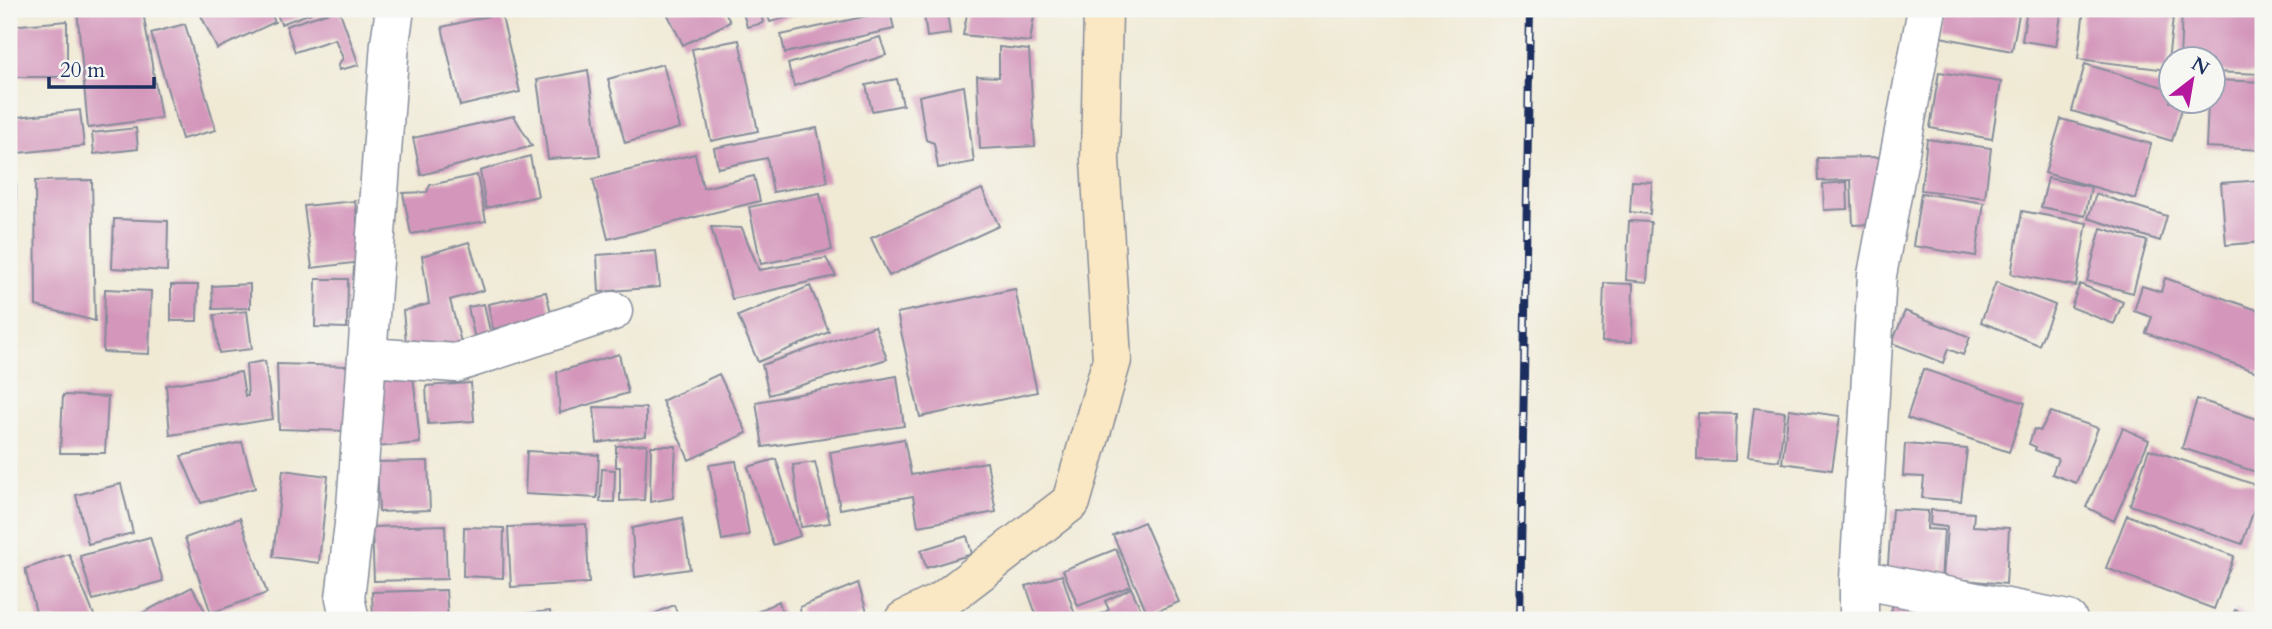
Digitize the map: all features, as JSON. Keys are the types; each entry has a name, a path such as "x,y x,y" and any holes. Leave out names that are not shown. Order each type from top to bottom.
{"street":[{"path":"350,620 345,598 369,357 390,43 395,9"},
{"path":"905,620 946,611 1072,502 1112,360 1100,160 1103,9"},
{"path":"1859,620 1859,579 1877,275 1927,9"},
{"path":"369,357 456,363 613,311"},
{"path":"1859,579 2068,620"}],"building":[{"path":"77,9 152,9 143,12 161,118 88,128"},
{"path":"198,9 269,9 275,22 217,49"},
{"path":"275,9 310,9 311,13 281,24"},
{"path":"339,9 359,65 339,70 338,65 343,58 335,39 295,52 286,26"},
{"path":"665,9 724,9 730,22 683,45"},
{"path":"742,9 760,9 763,23 747,27"},
{"path":"766,9 794,9 796,15 770,22"},
{"path":"968,9 1035,9 1030,42 963,35"},
{"path":"1945,9 2020,9 2012,51 1940,37"},
{"path":"2027,9 2062,9 2056,46 2022,41"},
{"path":"2084,9 2174,9 2170,46 2156,46 2156,69 2078,59"},
{"path":"2182,9 2263,9 2263,74 2226,73 2226,46 2181,46"},
{"path":"890,11 894,29 785,53 781,35"},
{"path":"947,11 950,34 927,37 924,14"},
{"path":"501,13 520,92 460,106 442,27"},
{"path":"67,21 67,77 14,77 9,26"},
{"path":"185,24 216,130 182,139 151,33"},
{"path":"880,37 886,55 794,86 788,64"},
{"path":"739,40 758,131 711,141 692,49"},
{"path":"999,47 1029,50 1035,146 980,149 977,76 999,77"},
{"path":"663,64 680,128 625,143 608,79"},
{"path":"2085,64 2156,85 2156,116 2180,116 2172,141 2072,111"},
{"path":"588,70 600,156 548,159 537,80"},
{"path":"1939,72 2001,82 1992,139 1930,128"},
{"path":"897,79 903,105 872,111 866,85"},
{"path":"2226,80 2263,82 2263,150 2206,147 2207,116 2226,116"},
{"path":"964,86 974,162 938,168 934,143 926,140 919,96"},
{"path":"80,110 84,146 9,154 9,118"},
{"path":"514,116 532,146 421,175 413,138"},
{"path":"2061,119 2151,144 2136,199 2045,173"},
{"path":"136,128 138,149 94,154 92,133"},
{"path":"817,128 828,182 773,192 767,158 718,168 714,148"},
{"path":"1927,139 1991,148 1985,198 1921,190"},
{"path":"695,154 703,188 754,176 760,201 608,239 593,179"},
{"path":"530,156 538,196 486,208 480,171"},
{"path":"1880,157 1881,198 1872,198 1873,224 1853,225 1851,180 1818,181 1817,158"},
{"path":"477,175 486,221 411,234 403,193 427,192 430,185"},
{"path":"2048,178 2091,187 2085,216 2041,207"},
{"path":"92,180 95,321 36,306 35,181"},
{"path":"2263,180 2263,242 2226,245 2221,183"},
{"path":"1632,181 1652,182 1650,214 1630,212"},
{"path":"1847,182 1848,209 1824,210 1823,184"},
{"path":"16,184 17,288 9,288 9,185"},
{"path":"982,189 999,226 889,276 871,238"},
{"path":"820,193 832,250 761,264 749,207"},
{"path":"1921,193 1984,203 1976,256 1913,246"},
{"path":"2096,194 2167,216 2160,241 2088,218"},
{"path":"355,201 362,262 312,268 304,206"},
{"path":"2022,211 2087,223 2076,286 2011,274"},
{"path":"114,219 168,221 167,271 112,268"},
{"path":"1629,221 1651,222 1647,282 1626,280"},
{"path":"711,227 742,228 759,270 826,258 836,276 732,299"},
{"path":"2101,228 2147,241 2133,293 2087,281"},
{"path":"469,242 484,290 450,300 462,346 407,352 403,311 429,304 422,256"},
{"path":"656,251 660,287 599,292 597,255"},
{"path":"2165,278 2263,312 2263,374 2146,333 2152,317 2134,311 2142,286 2161,292"},
{"path":"316,279 348,279 347,328 315,327"},
{"path":"1996,282 2055,305 2039,345 1981,322"},
{"path":"1604,283 1633,284 1632,342 1602,341"},
{"path":"250,284 250,308 213,309 212,286"},
{"path":"2080,284 2123,302 2114,324 2071,307"},
{"path":"171,285 198,285 197,321 171,321"},
{"path":"810,286 829,332 758,362 738,316"},
{"path":"105,289 151,291 149,354 103,352"},
{"path":"1015,289 1037,392 920,417 897,313"},
{"path":"546,292 552,317 493,329 488,304"},
{"path":"484,304 491,336 475,339 468,307"},
{"path":"247,311 252,349 219,353 214,315"},
{"path":"1905,311 1970,337 1963,355 1948,349 1943,363 1892,343"},
{"path":"875,326 887,359 769,395 762,365"},
{"path":"619,354 628,393 560,413 557,372"},
{"path":"265,361 273,419 170,435 166,385 241,372 245,396 248,396 246,364"},
{"path":"277,364 347,366 347,431 279,429"},
{"path":"1923,369 2025,403 2009,452 1907,418"},
{"path":"378,374 413,374 420,443 376,447"},
{"path":"719,374 747,433 689,460 662,401"},
{"path":"897,376 904,426 763,447 756,402"},
{"path":"471,383 474,421 428,424 426,386"},
{"path":"63,395 108,397 105,453 60,453"},
{"path":"2197,399 2263,421 2263,449 2256,472 2182,448"},
{"path":"594,407 646,408 646,436 597,443"},
{"path":"1754,408 1785,412 1779,461 1748,457"},
{"path":"1789,409 1840,416 1832,470 1782,463"},
{"path":"2051,412 2098,428 2076,483 2052,474 2058,459 2035,450 2036,447 2029,444 2034,429 2040,431"},
{"path":"1698,413 1736,414 1735,461 1697,460"},
{"path":"2123,428 2149,440 2114,521 2086,507"},
{"path":"904,439 911,475 987,462 996,512 918,526 913,496 840,509 830,452"},
{"path":"242,442 255,488 201,503 181,456"},
{"path":"647,444 644,500 620,501 620,467 616,467 616,446"},
{"path":"1905,444 1967,449 1961,501 1922,498 1924,477 1903,476"},
{"path":"651,446 676,446 673,498 650,502"},
{"path":"2149,449 2262,487 2242,544 2130,505"},
{"path":"527,451 599,455 597,498 525,494"},
{"path":"776,459 800,536 773,545 748,467"},
{"path":"428,461 430,510 379,512 377,462"},
{"path":"736,461 749,535 722,540 709,465"},
{"path":"815,462 830,523 801,527 793,465"},
{"path":"602,469 615,470 614,502 600,502"},
{"path":"283,470 328,476 319,563 273,557"},
{"path":"121,484 133,533 88,544 76,495"},
{"path":"1892,509 1928,511 1927,529 1944,530 1941,582 1887,578"},
{"path":"1931,510 1974,513 1973,526 2009,528 2006,584 1943,578 1947,527 1930,525"},
{"path":"2127,515 2234,556 2214,609 2106,568"},
{"path":"240,518 267,593 211,613 185,538"},
{"path":"682,518 690,569 635,577 632,528"},
{"path":"1144,522 1179,602 1148,615 1113,535"},
{"path":"586,524 589,583 511,587 508,527"},
{"path":"445,525 447,579 374,581 372,527"},
{"path":"464,527 504,528 503,578 463,576"},
{"path":"967,536 972,554 926,568 921,550"},
{"path":"10,537 13,555 9,554"},
{"path":"150,537 163,581 93,600 80,556"},
{"path":"1116,549 1131,586 1078,606 1063,570"},
{"path":"69,554 96,620 38,620 25,569"},
{"path":"1062,575 1076,618 1038,620 1026,586"},
{"path":"858,583 867,612 851,620 801,620 800,607"},
{"path":"192,587 210,620 129,620"},
{"path":"1131,588 1146,620 1088,620 1109,610 1105,601"},
{"path":"446,590 448,620 373,620 372,592"},
{"path":"1894,599 1983,620 1889,620"},
{"path":"779,601 784,620 741,620"},
{"path":"674,605 680,620 647,620 646,617"},
{"path":"2235,610 2259,620 2228,620"},
{"path":"550,611 550,620 508,620 508,615"}],"railway":[{"path":"1520,620 1530,9"}]}
